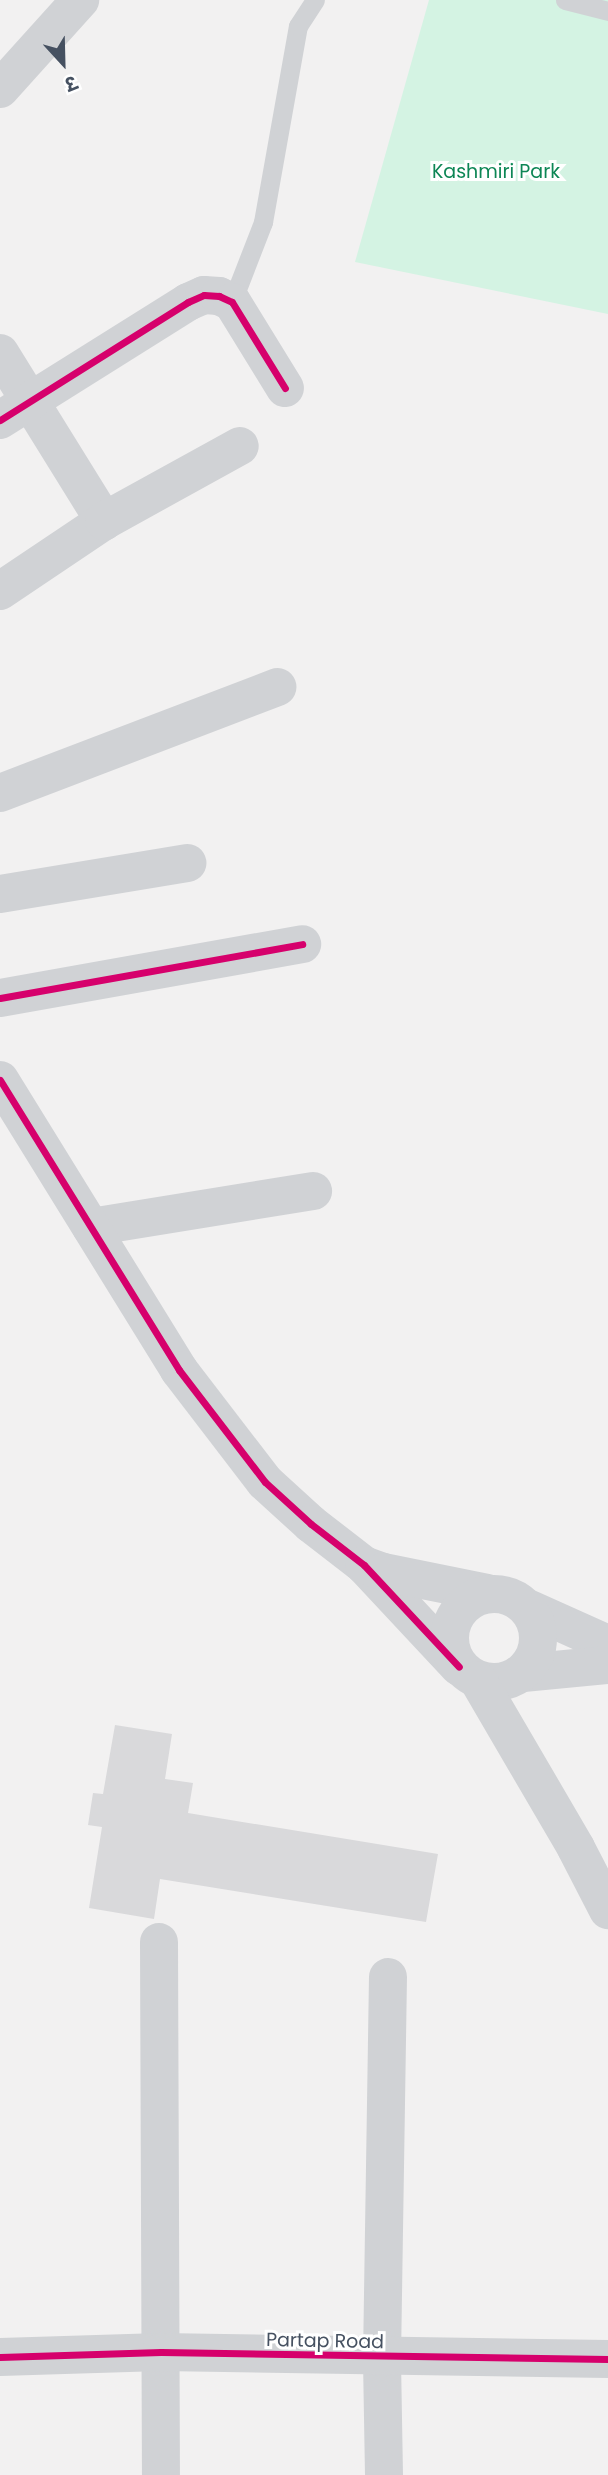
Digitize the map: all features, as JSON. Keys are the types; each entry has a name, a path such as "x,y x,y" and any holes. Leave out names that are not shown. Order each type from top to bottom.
{"street":[{"path":"0,89 80,0"},
{"path":"15,410 188,302 204,295 219,296 232,302 285,388"},
{"path":"0,353 15,410 104,521"},
{"path":"0,591 104,521 240,446"},
{"path":"0,793 277,687"},
{"path":"0,894 187,863"},
{"path":"0,998 302,944"},
{"path":"4,1092 179,1370 265,1482 364,1565 468,1674 501,1683 523,1673 608,1665"},
{"path":"91,1227 313,1191"},
{"path":"364,1565 383,1572 511,1596 530,1609 608,1644"},
{"path":"487,1593 466,1603 452,1622 449,1645 576,1848 608,1910"},
{"path":"523,1673 537,1655 539,1631 530,1609"},
{"path":"159,1942 161,2475"},
{"path":"384,2475 382,2358 388,1977"},
{"name":"Partap Road","path":"0,2357 161,2352 608,2360"}],"lane":[{"path":"232,302 263,222 298,26 315,0"},
{"path":"565,0 608,11"}],"green space":[{"name":"Kashmiri Park","path":"429,0 608,0 608,314 355,262"}],"building":[{"path":"115,1725 172,1734 165,1779 193,1783 188,1813 438,1854 426,1922 160,1879 154,1919 89,1908 102,1827 88,1825 93,1793 103,1794"}],"cycle path":[{"path":"0,420 188,302 204,295 219,296 232,302 285,388"},
{"path":"0,998 302,944"},
{"path":"0,1080 179,1370 265,1482 311,1524 364,1565 459,1667"},
{"path":"0,2357 161,2352 608,2359"}]}
